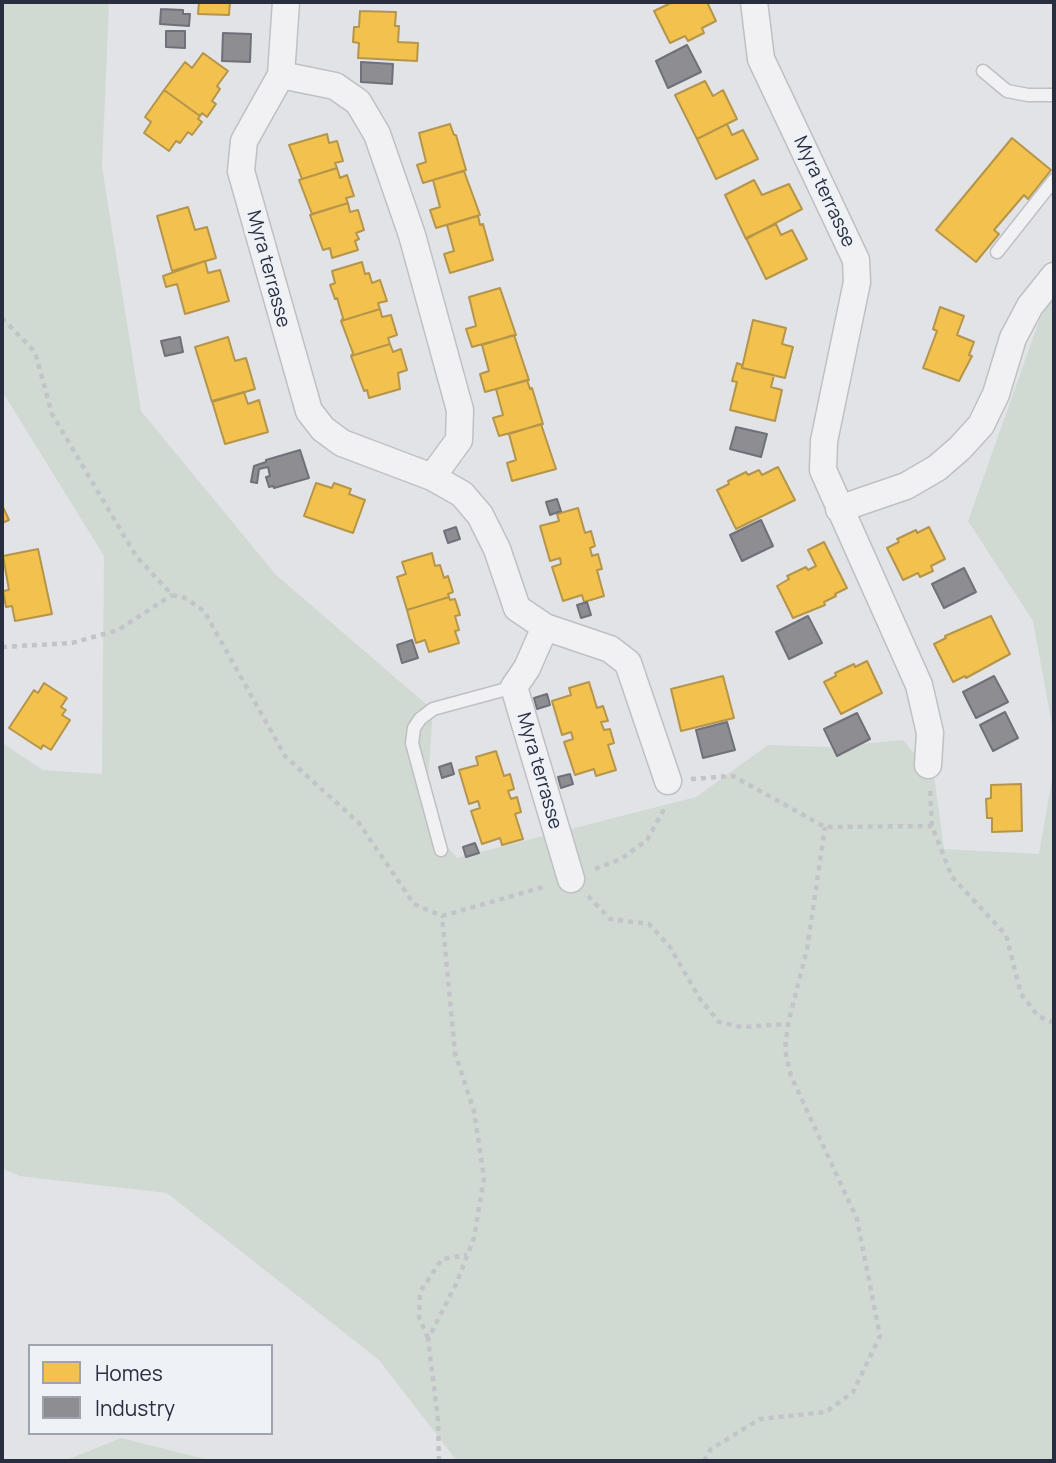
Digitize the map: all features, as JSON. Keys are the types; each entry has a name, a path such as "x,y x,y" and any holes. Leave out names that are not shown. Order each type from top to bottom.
{"street":[{"name":"Myra terrasse","path":"286,2 281,75 244,141 242,171 309,411 323,429 342,443 432,477 463,494 480,515 497,549 517,608 545,627 610,649 628,663 668,781"},
{"name":"Myra terrasse","path":"754,2 761,59 856,260 857,282 824,441 823,470 919,685 930,733 928,765"},
{"path":"281,75 335,86 358,102 377,134 412,235 460,410 459,440 432,477"},
{"path":"839,509 906,486 937,468 960,449 981,425 996,394 1013,338 1030,306 1054,276"},
{"name":"Myra terrasse","path":"545,627 527,668 514,687 571,879"}],"lane":[{"path":"983,71 1007,91 1028,95 1054,95"},
{"path":"997,252 1054,180"},
{"path":"441,850 412,743 414,728 433,709 514,687"}],"path":[{"path":"2,318 35,352 52,414 136,556 173,596 118,630 72,643 2,647"},
{"path":"928,765 932,826 952,877 1006,935 1021,994 1038,1016 1054,1023"},
{"path":"668,781 733,776 825,827 932,826"},
{"path":"704,1461 712,1449 760,1419 826,1412 853,1392 880,1336 858,1219 791,1076 785,1050 788,1024 807,949 825,827"},
{"path":"571,879 610,919 649,924 670,947 700,999 719,1022 742,1027 788,1024"},
{"path":"428,1339 474,1238 484,1178 474,1111 455,1053 442,916"},
{"path":"439,1461 438,1419 428,1339 419,1317 420,1292 442,1259 467,1255"}],"shaded area":[{"path":"2,2 109,2 102,167 141,411 276,575 433,710 425,821 457,858 696,797 768,745 828,747 903,740 934,776 944,849 1039,854 1054,768 1054,1461 457,1461 379,1360 167,1193 19,1176 2,1168 2,743 43,770 102,774 104,556 2,391"},
{"path":"1054,296 1054,736 1033,621 968,521 1040,318"},
{"path":"121,1438 213,1461 64,1461"}],"building: Homes":[{"path":"199,2 230,2 229,15 198,14"},
{"path":"673,2 707,2 716,21 702,28 704,33 688,41 685,36 670,43 654,11"},
{"path":"360,11 396,12 398,42 418,43 417,61 358,58 359,43 353,42 354,27 359,27"},
{"path":"203,53 228,71 217,86 220,89 212,101 216,104 207,117 202,113 200,116 164,90 185,62 192,68"},
{"path":"705,81 713,96 723,90 737,119 697,139 675,95"},
{"path":"164,90 200,116 198,119 202,122 192,135 188,132 180,143 176,141 169,151 144,133 151,122 145,117"},
{"path":"450,124 466,170 423,183 417,165 426,162 419,133"},
{"path":"727,124 732,135 743,130 758,159 716,179 697,139"},
{"path":"327,134 329,143 337,141 343,161 335,163 337,168 302,179 289,145"},
{"path":"1012,138 1051,170 1028,199 1024,195 994,230 999,234 976,262 936,230"},
{"path":"337,168 340,178 347,175 354,196 346,198 348,203 312,214 299,180"},
{"path":"464,171 480,215 436,228 430,210 440,207 433,180"},
{"path":"754,180 762,195 789,184 802,209 746,239 725,195"},
{"path":"348,203 350,212 358,210 364,230 356,233 359,239 355,241 358,250 332,258 330,248 323,250 310,215"},
{"path":"188,207 195,230 207,227 216,258 172,271 157,216"},
{"path":"478,216 480,225 483,224 493,260 450,273 444,254 454,251 447,225"},
{"path":"776,224 781,235 792,230 807,259 766,279 746,238"},
{"path":"205,261 208,273 220,270 229,301 185,314 177,284 166,287 163,276"},
{"path":"362,262 365,274 369,273 372,283 380,280 387,301 378,303 380,309 341,321 343,318 337,298 335,299 330,285 335,283 332,271"},
{"path":"500,288 516,335 472,347 466,329 476,326 469,297"},
{"path":"940,307 964,316 957,335 974,342 969,355 972,356 959,381 923,368 937,331 933,329"},
{"path":"380,309 382,317 391,315 397,335 388,338 390,344 351,356 353,353 341,321"},
{"path":"753,320 786,328 782,344 793,347 785,378 742,368"},
{"path":"514,335 529,380 485,392 480,374 489,371 482,345"},
{"path":"228,337 235,361 246,358 255,389 212,402 195,347"},
{"path":"390,344 393,352 401,349 407,370 398,373 400,389 369,398 351,356"},
{"path":"737,363 742,365 742,368 774,375 771,387 782,390 775,421 730,410 737,382 732,381"},
{"path":"527,380 543,424 499,436 493,418 503,415 496,389"},
{"path":"244,392 248,404 259,400 268,432 225,444 212,401"},
{"path":"541,424 556,469 512,481 507,463 516,460 509,434"},
{"path":"778,467 795,500 736,529 717,490 746,472 748,475 759,470 762,475"},
{"path":"316,483 332,488 334,483 351,489 349,494 365,500 353,533 304,516"},
{"path":"2,505 9,520 2,523"},
{"path":"578,508 585,533 591,531 595,546 590,548 592,556 598,554 602,569 597,570 604,596 584,602 582,595 563,601 552,567 561,564 560,558 550,561 540,526 559,521 557,514"},
{"path":"929,527 945,559 931,566 933,571 920,577 918,573 903,580 887,548 899,542 897,539"},
{"path":"824,542 847,588 824,602 825,605 793,618 777,586 789,579 787,576 806,567 808,570 816,566 808,550"},
{"path":"38,549 52,614 15,621 12,606 6,607 3,591 9,590 3,556"},
{"path":"432,553 435,566 440,565 444,578 448,576 453,592 448,594 449,597 407,610 397,577 406,574 402,562"},
{"path":"449,597 450,600 455,599 460,615 455,616 459,630 455,631 459,643 429,652 425,640 416,643 407,610"},
{"path":"991,616 1010,654 966,678 965,676 953,682 934,644 946,638 945,636"},
{"path":"867,661 882,693 841,714 824,682 836,676 835,673"},
{"path":"723,676 734,718 681,731 671,689"},
{"path":"589,682 597,708 603,706 608,721 601,722 604,730 610,729 614,743 608,745 616,770 596,776 594,769 575,775 564,742 573,739 571,732 562,735 552,701 571,695 569,688"},
{"path":"44,683 67,698 61,707 66,710 62,715 70,720 51,750 43,745 41,749 9,728 34,690 38,693"},
{"path":"496,751 504,776 510,774 514,789 508,791 511,799 517,797 521,812 515,814 523,839 502,845 500,838 482,844 471,811 480,808 478,801 469,804 459,770 478,765 476,757"},
{"path":"1021,784 1022,831 992,832 992,818 987,818 986,799 991,798 991,785"}],"building: Industry":[{"path":"161,9 183,10 183,14 190,14 189,26 160,24"},
{"path":"166,31 185,31 185,48 166,47"},
{"path":"223,33 251,34 250,62 222,61"},
{"path":"687,45 701,72 668,88 656,61"},
{"path":"361,62 393,64 392,84 361,82"},
{"path":"180,337 183,352 165,356 161,341"},
{"path":"736,427 767,434 761,457 730,449"},
{"path":"300,450 309,478 269,487 266,477 270,476 268,467 259,469 257,483 251,482 254,466"},
{"path":"557,499 561,511 550,515 546,502"},
{"path":"761,520 773,546 742,561 730,535"},
{"path":"456,527 460,539 448,543 444,531"},
{"path":"964,568 976,592 944,608 932,584"},
{"path":"587,602 591,615 581,618 577,605"},
{"path":"808,616 822,643 789,659 776,632"},
{"path":"412,640 418,658 402,663 397,645"},
{"path":"994,676 1008,702 976,718 963,692"},
{"path":"547,694 550,705 537,709 534,698"},
{"path":"1005,712 1018,738 993,751 980,725"},
{"path":"857,713 870,739 837,756 824,729"},
{"path":"727,722 735,750 703,758 696,730"},
{"path":"451,763 454,774 442,778 439,767"},
{"path":"570,774 573,784 561,788 558,777"},
{"path":"475,843 479,853 466,857 463,847"}]}
